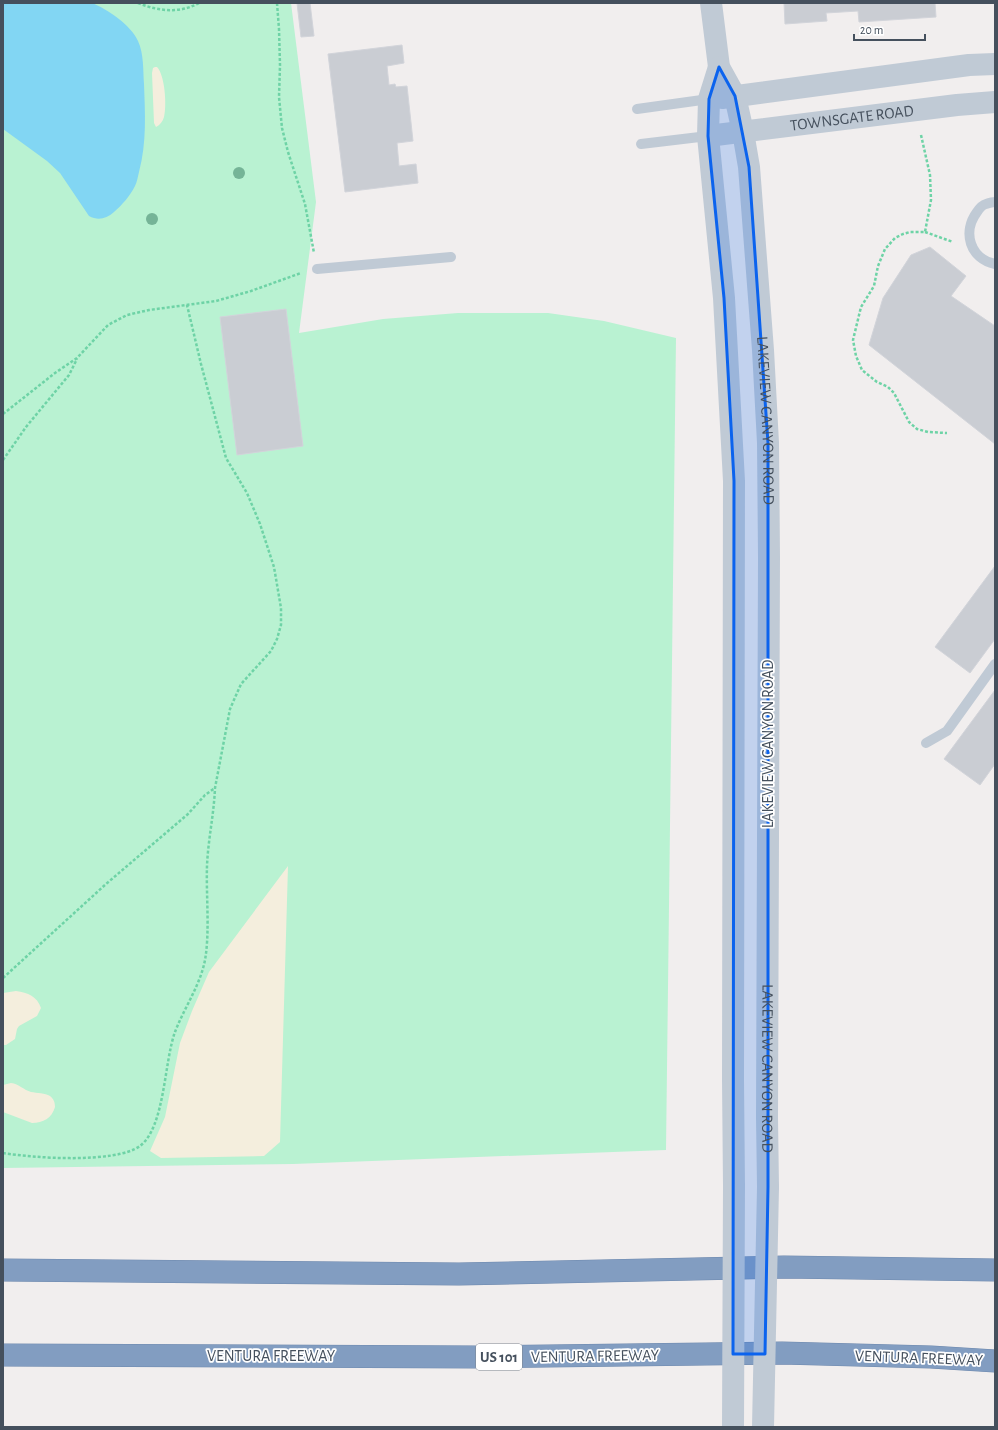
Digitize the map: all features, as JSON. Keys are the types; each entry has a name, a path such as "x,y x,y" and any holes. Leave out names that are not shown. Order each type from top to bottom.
{"highway":[{"path":"3,1270 451,1274 784,1267 995,1270"},
{"name":"VENTURA FREEWAY","path":"3,1355 478,1357 782,1354 931,1357 995,1361"}],"street":[{"name":"LAKEVIEW CANYON ROAD","path":"711,3 719,67 735,96 749,167 763,350 768,443 768,1187 763,1427"},
{"path":"708,99 969,65 995,64"},
{"name":"LAKEVIEW CANYON ROAD","path":"719,67 708,99 708,136 724,298 734,481 733,1427"},
{"name":"TOWNSGATE ROAD","path":"708,136 995,102"}],"lane":[{"path":"637,109 708,99"},
{"path":"641,144 708,136"},
{"path":"995,202 985,204 972,218 969,228 969,239 973,249 980,257 989,263 995,264"},
{"path":"317,269 451,257"},
{"path":"926,744 947,731 995,664"}],"path":[{"path":"138,3 152,9 165,10 180,10 199,3"},
{"path":"3,414 55,373 77,358 108,325 127,315 149,310 216,301 317,269 305,204 288,152 282,128 279,97 280,65 277,3"},
{"path":"921,135 930,174 931,200 925,232 910,232 903,234 895,238 885,249 878,266 874,286 861,307 853,340 856,356 862,370 877,382 888,387 894,393 909,422 918,429 928,432 947,433"},
{"path":"3,1152 75,1158 123,1154 139,1146 146,1140 153,1128 159,1110 170,1048 175,1031 198,982 205,960 207,856 214,800 214,788 230,709 242,684 271,651 277,639 281,625 282,608 274,567 260,524 247,492 226,458 187,305"},
{"path":"3,460 26,427 69,375 77,358"},
{"path":"3,978 106,884 188,814 205,795 214,788"}],"highlighted area":[{"path":"719,67 735,96 749,167 768,443 768,1187 765,1354 733,1354 734,481 724,298 708,136 709,99"}],"green space":[{"path":"3,3 291,3 316,202 299,333 383,319 458,313 548,313 604,321 676,338 666,1150 293,1164 3,1168"}],"sand":[{"path":"157,67 160,71 164,83 165,98 164,118 156,127 154,123 152,73 153,68"},
{"path":"288,866 280,1142 264,1156 161,1158 150,1151 165,1117 180,1043 192,1011 209,972"},
{"path":"16,991 32,996 41,1008 37,1016 19,1026 15,1039 6,1045 3,1045 3,993"},
{"path":"11,1083 31,1092 50,1096 55,1106 52,1114 43,1121 32,1123 3,1112 3,1085"}],"water":[{"path":"3,3 92,3 105,9 118,18 130,29 138,41 143,62 145,106 142,161 133,190 123,203 108,216 99,219 89,216 60,173 47,161 3,129"}],"building":[{"path":"297,3 310,3 314,36 301,37"},
{"path":"784,3 935,3 936,17 859,22 858,11 826,13 827,21 785,24"},
{"path":"402,45 404,63 387,66 389,85 395,84 396,87 407,86 413,141 397,143 399,166 416,164 418,183 345,192 328,54"},
{"path":"930,247 966,276 951,296 995,326 995,444 869,345 883,298 911,255"},
{"path":"286,309 303,446 237,455 220,317"},
{"path":"995,566 995,639 970,673 935,647"},
{"path":"995,690 995,764 980,785 944,759"}]}
